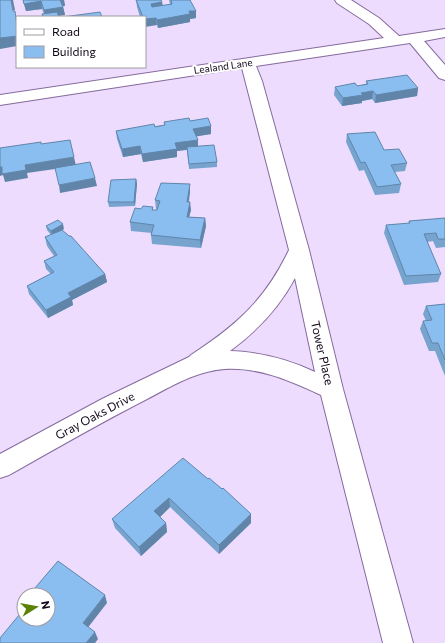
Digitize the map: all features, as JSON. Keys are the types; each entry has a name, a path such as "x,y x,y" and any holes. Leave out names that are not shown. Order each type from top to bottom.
{"street":[{"path":"342,0 374,21 395,40"},
{"name":"Lealand Lane","path":"0,100 445,33"},
{"path":"413,38 445,75"},
{"name":"Tower Place","path":"247,62 254,81 299,250 330,389 398,643"},
{"name":"Gray Oaks Drive","path":"0,467 111,406 191,366 223,346 255,319 278,290 299,250"},
{"name":"Gray Oaks Drive","path":"191,366 225,360 254,361 291,371 330,389"}],"building":[{"path":"0,0 11,0 13,11 15,11 16,36 0,38"},
{"path":"23,0 60,0 63,7 44,10 41,1 24,4"},
{"path":"136,0 161,0 162,2 151,4 152,7 172,4 171,0 190,0 196,11 189,11 190,14 157,20 156,18 146,19 146,16 143,16"},
{"path":"57,12 59,16 43,16 42,14"},
{"path":"100,12 102,16 70,16"},
{"path":"407,75 418,88 376,95 373,91 361,93 363,95 343,98 335,87 355,83 357,86 368,84 366,81"},
{"path":"189,118 190,121 208,118 211,126 193,129 198,140 175,143 177,149 142,154 140,146 122,149 116,131 154,124 155,127 165,125 164,122"},
{"path":"375,132 384,150 399,149 407,163 391,165 401,184 377,187 365,162 361,163 347,134"},
{"path":"70,140 74,157 25,165 26,170 2,174 2,167 0,167 0,148 41,142 41,144"},
{"path":"214,145 217,162 189,164 187,147"},
{"path":"90,162 95,178 59,185 55,168"},
{"path":"136,179 134,202 108,202 111,180"},
{"path":"161,183 190,184 187,202 190,202 187,217 205,218 200,240 151,235 154,225 130,222 135,208 141,209 143,206 153,207 152,210 157,210 160,201 155,200"},
{"path":"445,218 445,239 438,239 436,233 424,234 441,274 406,276 386,225 410,223 409,221"},
{"path":"58,220 63,224 51,231 46,226"},
{"path":"62,230 71,236 105,274 68,293 71,297 46,310 27,286 54,272 44,261 57,255 45,237"},
{"path":"445,304 445,360 438,343 432,343 423,321 432,320 426,306"},
{"path":"183,458 208,479 209,478 222,489 223,488 251,514 219,545 169,498 154,511 166,523 139,547 112,519"},
{"path":"58,561 105,595 83,623 95,632 86,643 0,643 0,638 16,619 16,627 56,627 56,587 36,587"}]}
